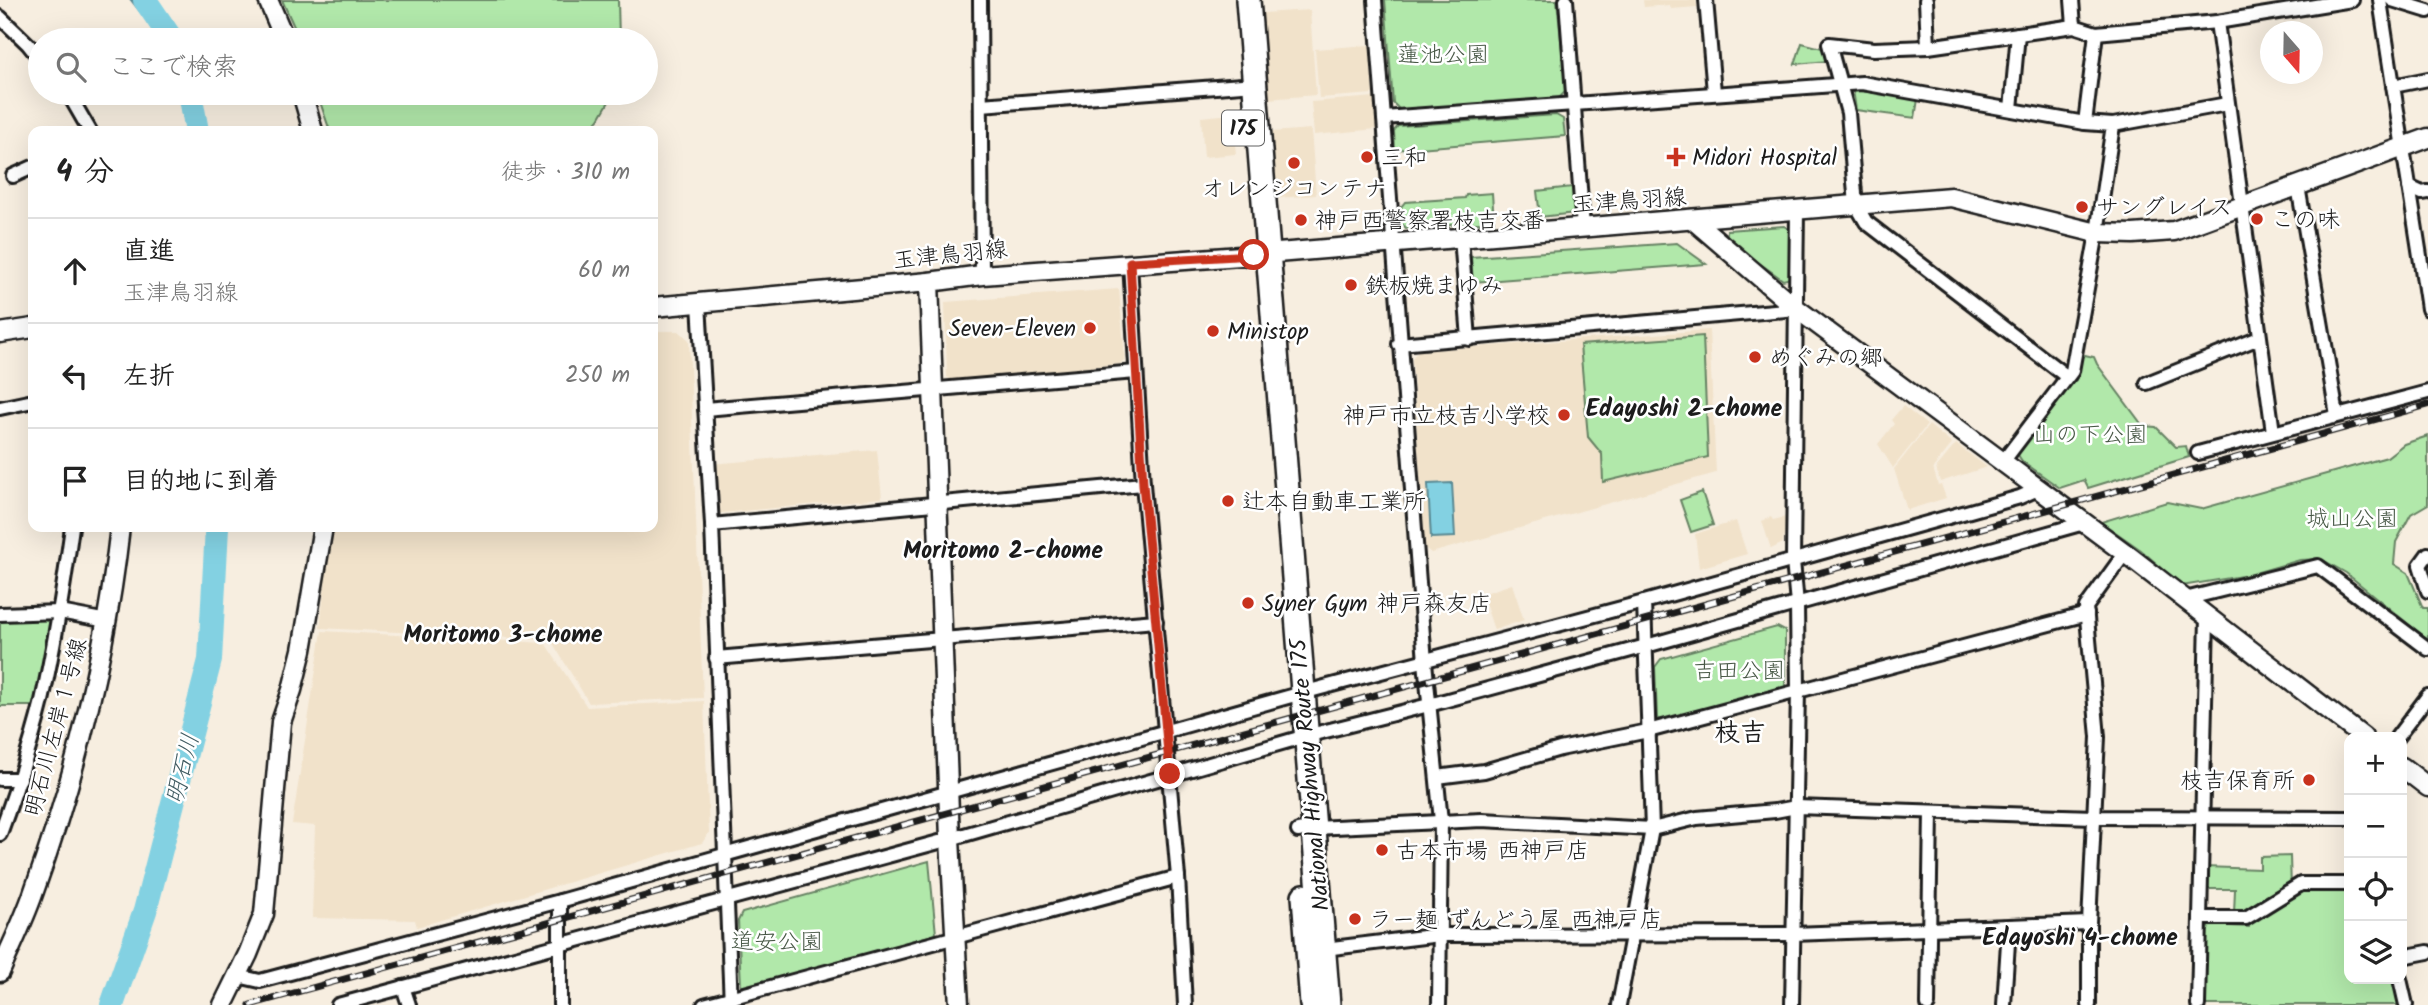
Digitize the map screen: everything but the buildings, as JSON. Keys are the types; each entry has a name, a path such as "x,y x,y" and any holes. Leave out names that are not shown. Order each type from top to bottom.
{"highway":[{"name":"National Highway Route 175","path":"1233,0 1247,84 1261,254 1306,829 1312,1005"},
{"name":"National Highway Route 175","path":"1247,84 1248,0"},
{"name":"National Highway Route 175","path":"1306,829 1324,949 1328,1005"}],"street":[{"path":"268,0 280,28"},
{"path":"980,0 982,275"},
{"path":"1375,0 1399,344 1441,821 1439,1005"},
{"path":"1566,0 1583,228"},
{"path":"1706,0 1714,92"},
{"path":"1926,0 1928,47"},
{"path":"2072,0 2074,26"},
{"path":"2066,376 1866,222 1856,205 1848,113 1829,44 1874,49 1928,47 2074,26 2096,33 2217,22 2352,0"},
{"path":"2381,0 2401,148 2428,309"},
{"path":"2392,0 2428,11"},
{"path":"0,18 28,44"},
{"path":"2217,22 2273,432"},
{"path":"2085,123 2096,33"},
{"path":"2011,108 2018,34"},
{"path":"2393,86 2428,79"},
{"path":"1384,118 1840,83 1862,83 2085,123 2113,125 2227,104"},
{"path":"981,105 1247,84"},
{"path":"75,105 87,126"},
{"path":"305,105 312,126"},
{"path":"2002,463 2072,371 2113,125"},
{"name":"玉津鳥羽線","path":"658,307 1130,262 1261,254 1951,197 2097,233 2174,231 2428,138"},
{"path":"13,176 28,169"},
{"path":"2298,186 2337,415"},
{"path":"2409,187 2421,193 2428,192"},
{"path":"1792,1005 1798,691 1797,604 1793,561 1797,210"},
{"path":"1692,219 1797,309 2125,553 2356,732"},
{"path":"1461,237 1469,339"},
{"path":"1130,262 1143,484 1170,774 1185,1005"},
{"path":"929,282 948,791 959,1005"},
{"path":"699,303 712,526 731,1001"},
{"path":"1399,344 1797,309"},
{"path":"0,334 28,329"},
{"path":"2147,383 2259,338"},
{"path":"705,409 1136,372"},
{"path":"2198,453 2428,392"},
{"path":"0,408 28,402"},
{"path":"712,526 1143,484"},
{"path":"237,976 260,981 560,901 1166,730 1644,603 2020,497 2038,489"},
{"path":"338,1005 950,839 1299,738 1646,646 2084,523"},
{"path":"0,834 20,779 41,703 60,612 71,532"},
{"name":"明石川左岸１号線","path":"0,972 33,895 73,769 100,663 119,532"},
{"path":"223,1005 264,914 281,722 302,650 322,532"},
{"path":"2089,1005 2089,923 2098,737 2086,607 2125,553"},
{"path":"2428,554 2420,565 2428,592"},
{"path":"2185,599 2318,566 2428,649"},
{"path":"1619,1005 1652,829 1644,603"},
{"path":"0,614 60,612 107,621"},
{"path":"1437,777 1484,771 1560,749 1648,731 2087,614"},
{"path":"2198,1005 2207,617"},
{"path":"716,658 1157,621"},
{"path":"2401,732 2428,696"},
{"path":"2407,771 2428,787"},
{"path":"0,779 20,779"},
{"path":"1306,829 1482,820 1652,829 1697,818 1796,807 2094,817 2344,818"},
{"path":"1928,1005 1931,812"},
{"path":"704,1005 731,1001 1178,877"},
{"path":"2200,918 2246,918 2301,884 2344,884"},
{"path":"560,901 561,1005"},
{"path":"1324,949 1440,936 1793,934 2089,923"},
{"path":"2004,1005 2009,927"},
{"path":"2407,956 2428,952"},
{"path":"2401,984 2406,1005"},
{"path":"403,987 408,1005"}],"shaded area":[{"path":"1643,0 1696,0 1697,7 1644,7"},
{"path":"1310,10 1316,95 1268,99 1262,13"},
{"path":"1370,45 1373,94 1319,98 1315,49"},
{"path":"1375,97 1377,129 1314,135 1311,102"},
{"path":"1232,114 1236,154 1204,157 1201,117"},
{"name":"オレンジコンテナ","path":"1311,129 1316,195 1278,198 1272,132"},
{"path":"1119,289 1125,359 1120,364 952,381 947,377 945,302"},
{"name":"神戸市立枝吉小学校","path":"1709,330 1716,473 1431,553 1425,548 1412,358 1418,351"},
{"path":"658,331 679,331 689,340 703,698 589,703 551,640 320,628 330,532 658,532"},
{"path":"1903,406 1927,425 1893,468 1878,444 1894,424 1891,420"},
{"path":"1929,425 1952,444 1933,468 1938,485 1941,484 1946,498 1907,510 1894,469"},
{"path":"1956,444 1987,467 1940,482 1936,468"},
{"path":"877,450 882,498 712,514 711,464"},
{"path":"1771,517 1773,520 1786,517 1783,543 1771,549 1762,521"},
{"path":"1736,521 1747,554 1699,568 1695,534"},
{"path":"1512,584 1524,620 1494,630 1482,594"},
{"path":"322,631 545,643 587,707 704,701 709,833 702,843 417,927 415,920 312,918 315,826 292,824"}],"green space":[{"path":"282,0 618,0 619,28 295,28"},
{"name":"蓮池公園","path":"1385,0 1557,0 1566,91 1557,100 1401,111 1393,103"},
{"path":"1802,43 1822,48 1828,61 1795,64"},
{"path":"1853,90 1918,99 1915,118 1856,110"},
{"path":"321,105 607,105 593,126 328,126"},
{"path":"1556,115 1563,119 1565,136 1395,150 1394,131 1398,126"},
{"path":"1572,187 1575,213 1540,217 1537,191"},
{"path":"1492,193 1494,222 1406,228 1401,223 1401,207 1405,202 1465,198 1466,195"},
{"path":"1784,226 1790,230 1791,278 1783,280 1727,240 1727,230"},
{"path":"1677,243 1706,264 1473,282 1471,257"},
{"path":"1703,336 1708,457 1603,482 1602,454 1588,437 1580,345"},
{"name":"山の下公園","path":"2079,357 2094,357 2143,426 2156,427 2176,447 2186,446 2189,457 2088,488 2084,480 2060,488 2022,461 2016,452 2067,385 2076,380"},
{"name":"城山公園","path":"2428,436 2428,504 2411,514 2396,542 2394,564 2408,573 2423,608 2428,608 2428,640 2346,573 2321,559 2300,560 2248,575 2182,586 2141,550 2101,522 2167,502 2201,509 2387,457 2404,444"},
{"path":"1702,492 1713,525 1691,532 1680,500"},
{"path":"45,618 50,624 35,706 0,706 0,621"},
{"name":"吉田公園","path":"1777,627 1785,631 1785,687 1781,691 1663,723 1657,718 1655,667 1661,659"},
{"path":"2290,856 2291,889 2344,891 2344,984 2395,984 2399,1005 2203,1005 2205,937 2210,925 2249,927 2251,914 2234,914 2235,889 2206,889 2205,867 2260,869 2260,857"},
{"name":"道安公園","path":"929,861 936,934 748,988 741,986 738,921 742,913"}],"water":[{"path":"131,0 153,0 170,28 161,28 141,13"},
{"path":"1452,483 1455,537 1431,538 1428,484"}],"waterway":[{"name":"明石川","path":"145,0 164,28"},
{"name":"明石川","path":"192,105 196,126"},
{"name":"明石川","path":"112,1005 145,911 210,660 217,532"}],"railway":[{"path":"250,1005 2428,405"}],"place":[{"name":"三和","path":"1367,157"},
{"name":"Midori Hospital","path":"1676,157"},
{"name":"オレンジコンテナ","path":"1294,163"},
{"name":"サングレイス","path":"2082,207"},
{"name":"この味","path":"2257,219"},
{"name":"神戸西警察署枝吉交番","path":"1301,220"},
{"name":"鉄板焼まゆみ","path":"1351,285"},
{"name":"Seven-Eleven","path":"1090,328"},
{"name":"Ministop","path":"1213,331"},
{"name":"めぐみの郷","path":"1755,357"},
{"name":"神戸市立枝吉小学校","path":"1564,415"},
{"name":"辻本自動車工業所","path":"1228,501"},
{"name":"Syner Gym 神戸森友店","path":"1248,603"},
{"name":"枝吉保育所","path":"2309,780"},
{"name":"古本市場 西神戸店","path":"1382,850"},
{"name":"ラー麺 ずんどう屋 西神戸店","path":"1355,919"}],"district":[{"name":"Edayoshi 2-chome","path":"1684,408"},
{"name":"Moritomo 2-chome","path":"1003,550"},
{"name":"Moritomo 3-chome","path":"503,634"},
{"name":"枝吉","path":"1740,732"},
{"name":"Edayoshi 4-chome","path":"2080,937"}],"route":[{"path":"1170,774 1143,484 1130,262 1254,255"}]}
